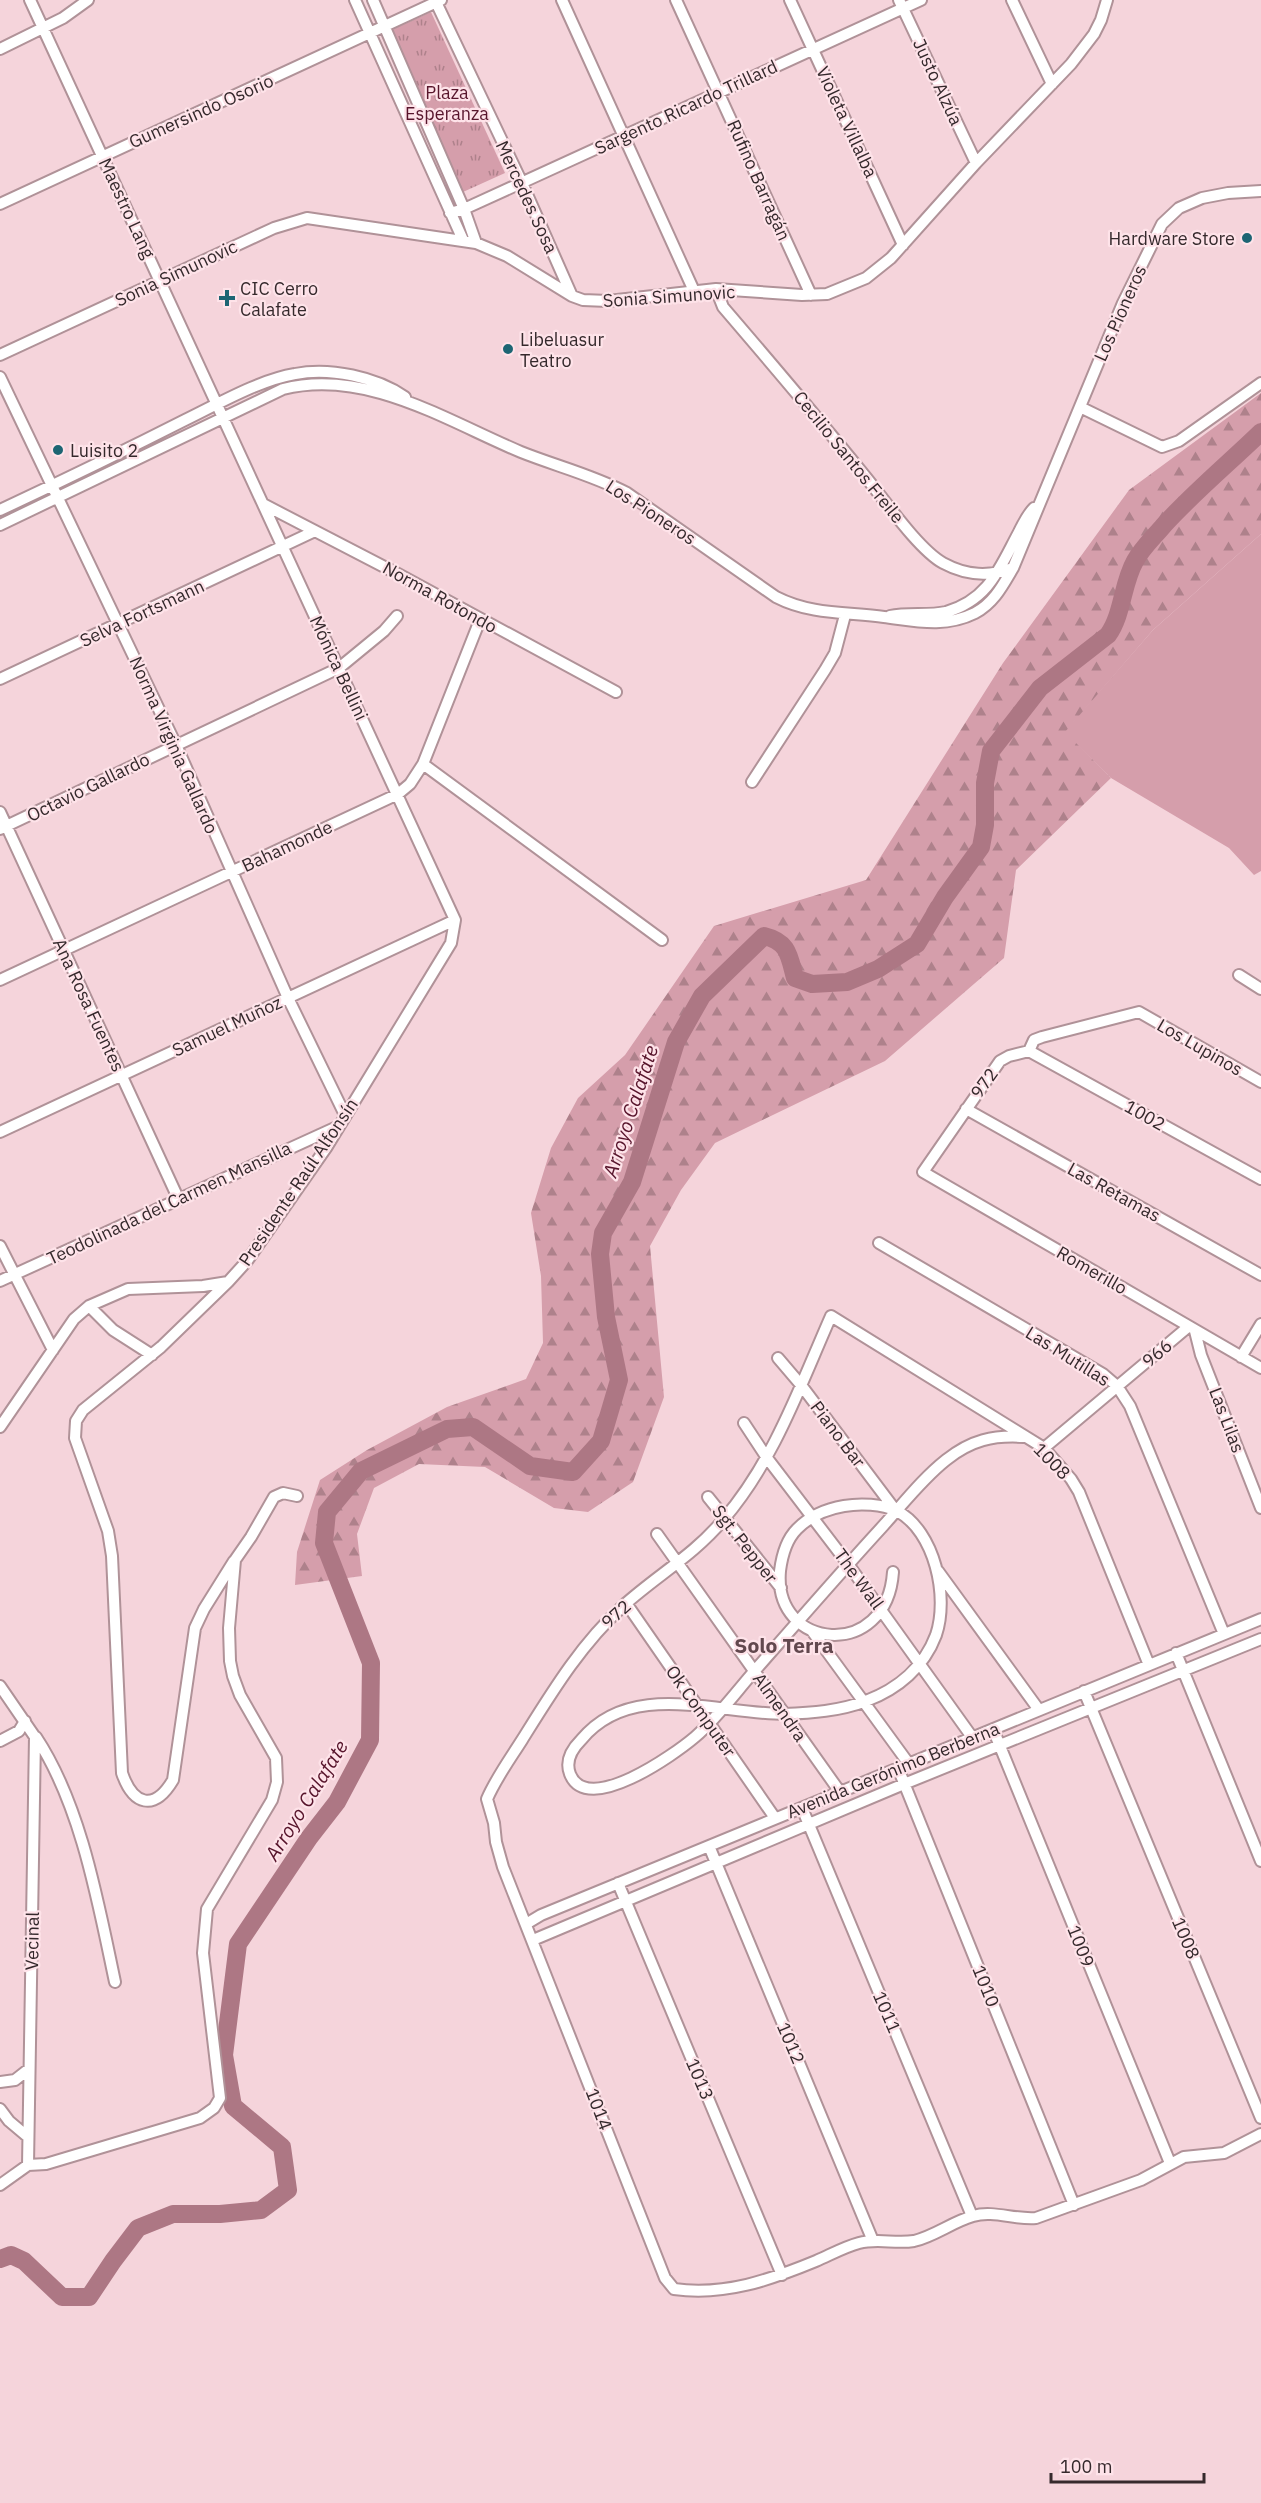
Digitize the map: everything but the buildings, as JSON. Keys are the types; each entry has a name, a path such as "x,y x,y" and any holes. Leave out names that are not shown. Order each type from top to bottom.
{"street":[{"name":"Maestro Lang","path":"30,0 223,417"},
{"path":"0,49 63,18 88,0"},
{"path":"355,0 463,240"},
{"path":"373,0 464,209 476,243"},
{"path":"562,0 694,291"},
{"name":"Rufino Barragán","path":"676,0 811,295"},
{"name":"Violeta Villalba","path":"790,0 903,245"},
{"name":"Sargento Ricardo Trillard","path":"450,213 522,183 813,49 901,4 921,0"},
{"path":"1012,0 1052,84"},
{"name":"Sonia Simunovic","path":"0,355 159,279 274,228 307,218 476,243 507,256 572,296 583,300 608,301 716,289 811,295 840,290 882,268 976,163 1052,84 1084,49 1094,34 1107,0"},
{"name":"Gumersindo Osorio","path":"0,204 437,1"},
{"name":"Mercedes Sosa","path":"437,1 572,296"},
{"name":"Justo Alzúa","path":"901,4 976,163"},
{"name":"Los Pioneros","path":"0,510 270,381 294,374 335,373 379,384 415,404 522,452 583,472 627,493 789,604 804,609 914,622 935,623 959,619 976,612 990,601 1013,568 1123,303 1162,224 1179,208 1202,198 1261,191"},
{"name":"Cecilio Santos Freile","path":"716,289 723,307 921,543 942,562 967,573 981,575 1013,568"},
{"name":"Norma Virginia Gallardo","path":"0,377 176,745 288,998 345,1115"},
{"path":"1080,407 1162,447 1179,441 1261,383"},
{"name":"Los Pioneros","path":"0,525 283,389 316,384 348,386 415,404"},
{"name":"Mónica Bellini","path":"223,417 455,920"},
{"name":"Los Pioneros","path":"883,617 904,612 941,613 976,597 998,573 1030,513 1039,503"},
{"name":"Norma Rotondo","path":"263,504 616,692"},
{"name":"Selva Fortsmann","path":"0,679 315,531"},
{"path":"752,782 835,653 846,615"},
{"name":"Octavio Gallardo","path":"3,827 339,668 384,631 397,616"},
{"name":"Bahamonde","path":"0,981 398,794 410,784 423,764 480,620"},
{"path":"423,764 663,940"},
{"name":"Ana Rosa Fuentes","path":"0,812 3,827 64,951 178,1198"},
{"name":"Samuel Muñoz","path":"0,1132 455,920"},
{"name":"Presidente Raúl Alfonsín","path":"0,1427 74,1319 89,1306 128,1289 203,1286 228,1282 247,1261 339,1126 451,943 455,920"},
{"path":"1239,975 1261,988"},
{"name":"972","path":"923,1172 1000,1061 1029,1051 1034,1040 1042,1037 1139,1012"},
{"name":"Los Lupinos","path":"1139,1012 1261,1082"},
{"name":"1002","path":"1029,1051 1261,1179"},
{"name":"Las Retamas","path":"966,1109 1261,1275"},
{"name":"Teodolinada del Carmen Mansilla","path":"0,1281 339,1126"},
{"name":"Romerillo","path":"923,1172 1261,1368"},
{"name":"Las Mutillas","path":"879,1244 1103,1374 1117,1386 1130,1406 1224,1634"},
{"path":"0,1245 53,1350"},
{"path":"228,1282 199,1313 152,1355 83,1410 74,1428 75,1438 108,1531 112,1557 122,1773 128,1791 140,1800 154,1800 165,1793 173,1780 195,1628 204,1609 274,1497 284,1493 297,1496"},
{"path":"89,1306 113,1330 152,1355"},
{"name":"972","path":"533,1940 496,1842 494,1823 487,1798 579,1652 602,1626 706,1540 725,1518 767,1458 831,1316"},
{"name":"1008","path":"831,1316 1044,1448 1071,1479 1079,1492 1149,1665"},
{"path":"1242,1357 1261,1324"},
{"name":"966","path":"1044,1448 1117,1386 1192,1329"},
{"name":"Las Lilas","path":"1192,1329 1261,1508"},
{"name":"Piano Bar","path":"778,1358 896,1511 921,1535 934,1566"},
{"name":"The Wall","path":"744,1423 767,1458 813,1516 972,1737"},
{"path":"934,1566 940,1590 937,1633 928,1653 895,1687 864,1702 825,1711 785,1714 721,1709 697,1706 649,1704 618,1712 604,1718 573,1749 568,1760 573,1779 580,1786 590,1789 618,1784 671,1755 709,1723 721,1709 798,1622 848,1564 936,1468 969,1445 990,1437 1028,1437"},
{"name":"Sgt. Pepper","path":"708,1497 782,1590"},
{"path":"896,1511 854,1504 830,1509 813,1516 794,1533 787,1544 781,1568 782,1590 790,1612 798,1622 812,1631 864,1702 903,1766"},
{"name":"Almendra","path":"657,1534 840,1792"},
{"path":"0,2186 28,2165 46,2164 200,2118 214,2108 220,2098 203,1953 207,1909 272,1800 277,1782 276,1758 240,1695 230,1661 229,1628 235,1560"},
{"path":"934,1566 1039,1710"},
{"path":"812,1631 837,1635 850,1633 868,1624 881,1610 891,1590 893,1572"},
{"name":"Ok Computer","path":"626,1604 775,1818"},
{"name":"Avenida Gerónimo Berberna","path":"526,1924 541,1915 618,1883 1261,1619"},
{"name":"Avenida Gerónimo Berberna","path":"533,1940 904,1784 1261,1640"},
{"path":"1176,1653 1261,1861"},
{"path":"0,1686 51,1760 65,1788 98,1903 115,1982"},
{"name":"1008","path":"1084,1691 1261,2118"},
{"path":"0,1741 19,1731 25,1721"},
{"name":"1009","path":"993,1729 1170,2163"},
{"name":"Vecinal","path":"28,2165 35,1737"},
{"name":"1010","path":"903,1766 904,1784 1074,2205"},
{"name":"1011","path":"802,1808 972,2216"},
{"name":"1012","path":"709,1846 873,2241"},
{"name":"1013","path":"618,1883 782,2275"},
{"name":"1014","path":"533,1940 665,2278 674,2289 696,2292 741,2287 782,2275"},
{"path":"0,2082 15,2080 29,2069"},
{"path":"0,2109 9,2121 28,2137"},
{"path":"782,2275 858,2243 916,2240 933,2235 972,2216 986,2213 1025,2219 1036,2218 1141,2180 1184,2157 1224,2152 1261,2134"}],"green space":[{"name":"Plaza Esperanza","path":"431,12 505,173 463,192 389,31"},
{"path":"1261,393 1261,534 1153,630 1065,732 1111,778 1016,870 1004,958 885,1061 715,1143 681,1190 650,1246 664,1397 633,1482 588,1512 554,1508 485,1467 419,1464 374,1488 357,1534 362,1576 295,1585 297,1552 320,1480 367,1450 447,1407 526,1379 543,1343 541,1276 531,1213 551,1148 578,1098 625,1055 714,926 866,880 1003,663 1129,490"},
{"path":"1261,534 1261,871 1254,875 1229,848 1111,778 1064,732 1153,630"}],"waterway":[{"name":"Arroyo Calafate","path":"0,2259 11,2255 24,2261 62,2297 89,2297 138,2228 173,2214 220,2214 261,2210 288,2190 282,2147 233,2106 224,2055 238,1944 309,1838 337,1802 370,1740 371,1663 324,1543 327,1512 361,1471 447,1429 473,1427 530,1466 573,1472 601,1441 619,1380 606,1317 600,1254 603,1233 632,1182 676,1042 702,996 764,936 779,942 787,951 795,978 812,984 847,982 878,969 917,944 945,897 981,847 985,825 985,783 991,751 1040,688 1108,635 1117,618 1127,579 1138,556 1187,501 1261,432"}],"place":[{"name":"Hardware Store","path":"1247,238"},
{"name":"CIC Cerro Calafate","path":"227,298"},
{"name":"Libeluasur Teatro","path":"508,349"},
{"name":"Luisito 2","path":"58,450"}],"district":[{"name":"Solo Terra","path":"784,1645"}]}
